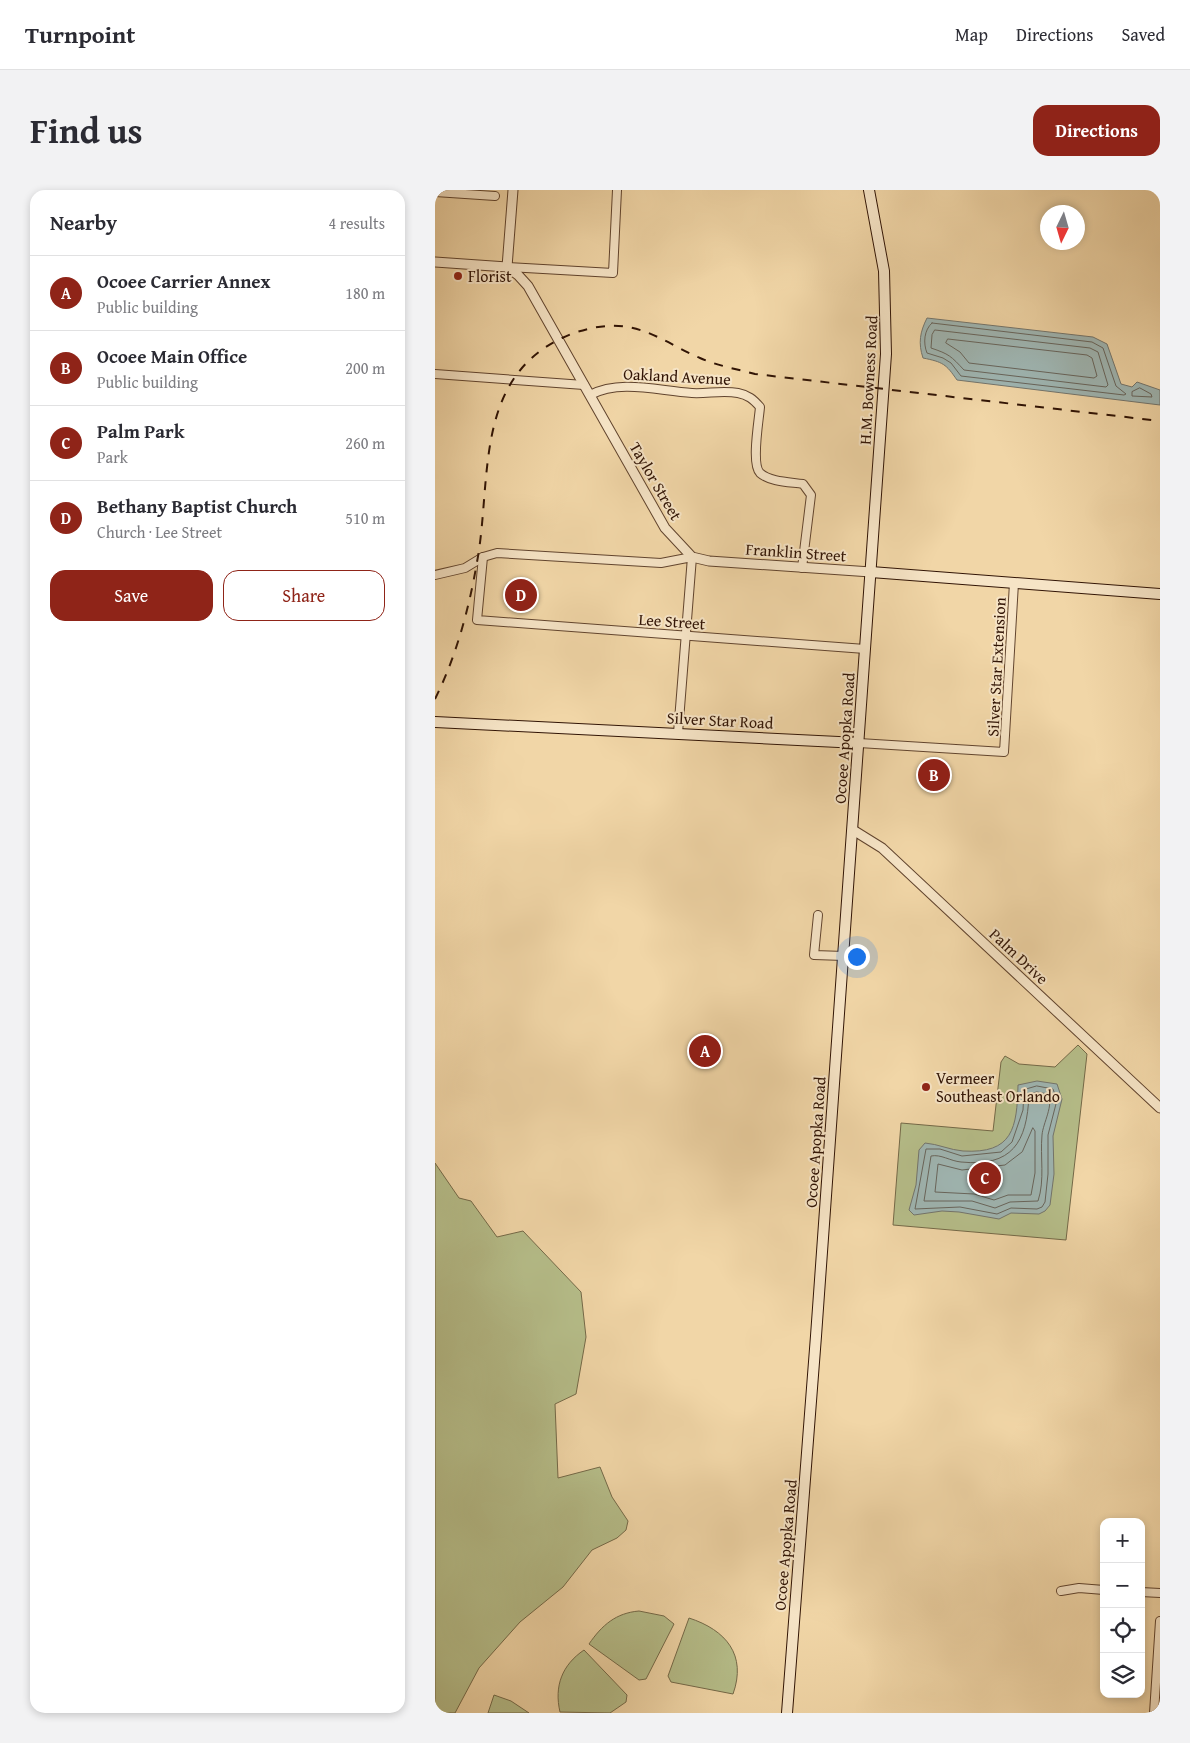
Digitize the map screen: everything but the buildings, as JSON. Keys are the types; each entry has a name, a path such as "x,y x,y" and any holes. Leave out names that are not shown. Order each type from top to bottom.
{"main road":[{"name":"H.M. Bowness Road","path":"869,190 884,271 887,326 871,572"},
{"name":"Franklin Street","path":"871,572 1160,594"},
{"name":"Ocoee Apopka Road","path":"787,1713 871,572"},
{"name":"Silver Star Road","path":"435,722 859,743"}],"street":[{"path":"505,266 513,190"},
{"path":"435,262 613,272 617,190"},
{"path":"435,192 495,196"},
{"name":"Taylor Street","path":"505,266 519,275 528,286 665,528 691,557"},
{"path":"435,374 584,385"},
{"name":"Oakland Avenue","path":"590,395 611,387 627,386 671,391 739,393 752,398 759,407 757,467 760,473 769,478 803,484 808,488 811,495 802,568"},
{"name":"Franklin Street","path":"435,575 465,568 483,557 506,553 661,563 691,557 709,561 871,572"},
{"name":"Lee Street","path":"483,557 477,620 865,649"},
{"path":"678,733 691,557"},
{"name":"Silver Star Extension","path":"1004,752 1015,583"},
{"name":"Silver Star Road","path":"859,743 1004,752"},
{"name":"Palm Drive","path":"853,830 882,848 1160,1108"},
{"path":"818,915 814,955 843,956"},
{"path":"1061,1591 1079,1588 1100,1590"},
{"path":"1145,1592 1160,1593"},
{"path":"1153,1713 1160,1621"}],"green space":[{"path":"1078,1045 1087,1054 1066,1240 893,1225 901,1123 993,1131 1001,1062 1005,1056 1019,1064 1055,1067"},
{"path":"435,1163 459,1198 471,1201 497,1237 523,1231 581,1292 586,1337 576,1394 555,1404 558,1478 600,1467 612,1497 628,1521 626,1530 617,1538 592,1550 563,1587 520,1622 479,1668 455,1713 435,1713"},
{"path":"639,1611 664,1616 674,1624 646,1679 639,1680 589,1644 610,1621 623,1614"},
{"path":"689,1618 713,1629 730,1646 735,1656 737,1667 737,1680 733,1694 671,1682 668,1676"},
{"path":"584,1650 627,1695 626,1702 610,1713 560,1712 558,1693 561,1677 570,1662"},
{"path":"494,1695 511,1701 529,1713 488,1713"}],"water":[{"path":"927,318 1093,337 1107,344 1121,384 1132,387 1137,382 1160,390 1160,405 957,380 943,364 923,358 921,338"},
{"path":"1037,1081 1057,1084 1062,1099 1053,1136 1054,1174 1050,1205 1045,1211 1039,1214 1011,1213 999,1219 942,1211 914,1215 909,1210 916,1185 919,1150 925,1143 963,1151 980,1151 993,1148 1002,1143 1009,1135 1013,1126 1016,1114 1018,1085"}],"railway":[{"path":"435,699 455,650 470,597 477,562 487,467 492,436 500,406 513,379 533,356 569,335 603,326 628,327 656,336 707,361 755,374 1160,421"}],"place":[{"name":"Florist","path":"458,276"},
{"name":"Bethany Baptist Church","path":"521,595"},
{"name":"Ocoee Main Office","path":"934,775"},
{"name":"Ocoee Carrier Annex","path":"705,1051"},
{"name":"Vermeer Southeast Orlando","path":"926,1087"},
{"name":"Palm Park","path":"985,1178"}]}
